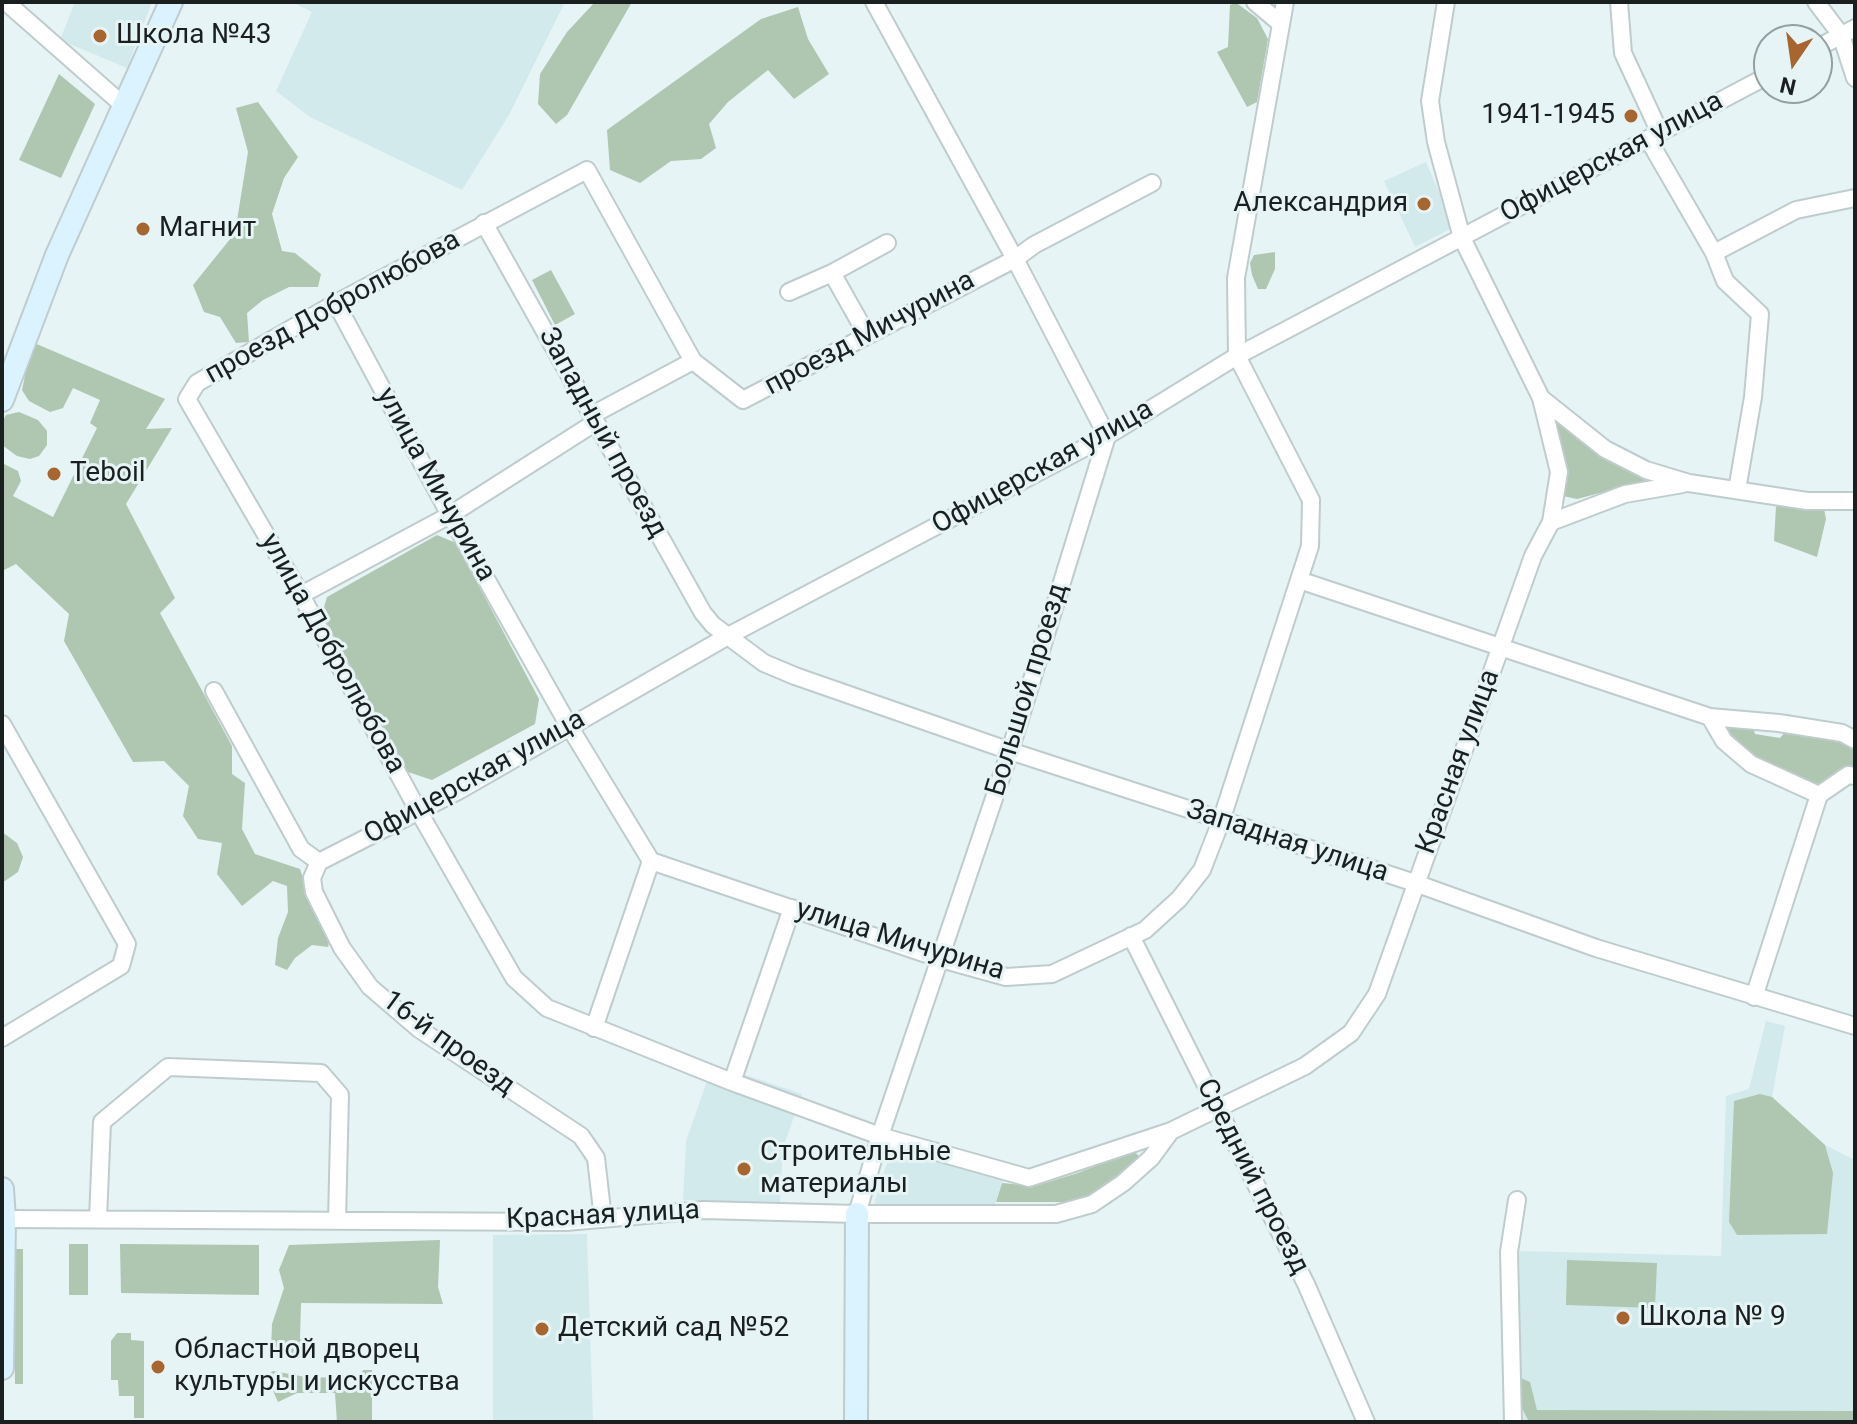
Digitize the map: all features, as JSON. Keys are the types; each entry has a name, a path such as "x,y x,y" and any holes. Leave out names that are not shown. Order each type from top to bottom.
{"street":[{"path":"6,2 123,105"},
{"path":"2,400 57,255 171,2"},
{"path":"874,2 1015,259 1107,436"},
{"path":"1255,2 1281,24"},
{"name":"улица Мичурина","path":"336,303 450,515 569,726 651,861 941,959 1006,977 1052,974 1145,930 1179,899 1202,870 1221,821 1310,546 1311,500 1237,356 1236,278 1285,2"},
{"path":"1446,2 1430,101 1436,142 1462,238 1541,398 1605,449 1646,470 1689,483 1807,501 1855,501"},
{"path":"1619,2 1623,53 1654,136 1714,253 1725,281 1760,314 1753,397 1737,490"},
{"path":"1816,2 1848,31 1855,78"},
{"name":"Офицерская улица","path":"319,862 419,812 728,636 1107,436 1237,356 1753,83"},
{"name":"проезд Добролюбова","path":"187,399 197,383 336,303 587,170 693,361"},
{"name":"проезд Мичурина","path":"693,361 743,400 1015,259 1034,245 1152,183"},
{"path":"1714,253 1796,210 1855,198"},
{"name":"Западный проезд","path":"484,223 703,613 728,636"},
{"path":"789,292 887,243"},
{"path":"832,273 867,335"},
{"path":"301,595 450,515 594,418 693,361"},
{"name":"Красная улица","path":"880,1136 1029,1178 1171,1131 1305,1066 1351,1033 1377,994 1533,556 1551,522 1559,472 1541,398"},
{"name":"улица Добролюбова","path":"187,399 301,595 514,978 547,1008 732,1082 880,1136"},
{"name":"Большой проезд","path":"856,1422 857,1214 880,1136 1010,751 1107,436"},
{"path":"1551,522 1625,494 1689,483"},
{"path":"1299,580 1710,717 1811,728 1842,733 1855,740"},
{"name":"Западная улица","path":"728,636 764,663 795,676 1010,751 1415,883 1596,948 1855,1026"},
{"path":"214,691 301,849 319,862"},
{"path":"1710,717 1724,741 1751,764 1819,795"},
{"path":"2,724 127,944 121,966 2,1038"},
{"path":"1754,997 1819,795 1848,775 1855,776"},
{"path":"594,1028 651,861"},
{"name":"16-й проезд","path":"319,862 312,878 314,892 342,948 370,987 419,1029 581,1136 596,1158 603,1219"},
{"path":"732,1082 792,908"},
{"name":"Средний проезд","path":"1131,936 1306,1284 1366,1422"},
{"path":"98,1219 102,1122 168,1067 321,1073 340,1095 337,1220"},
{"name":"Красная улица","path":"4,1219 566,1222 703,1210 1056,1214 1092,1204 1123,1183 1151,1158 1171,1131"},
{"path":"2,1189 2,1368"},
{"path":"1513,1422 1509,1252 1517,1200"}],"shaded area":[{"name":"Школа №43","path":"75,2 152,2 127,68 60,40"},
{"path":"292,2 565,2 509,115 462,190 310,117 276,91 312,12"},
{"path":"1426,162 1454,227 1415,247 1384,181"},
{"path":"1766,1021 1785,1026 1772,1097 1825,1145 1855,1160 1855,1422 1522,1422 1519,1251 1721,1256 1726,1096 1749,1089"},
{"path":"713,1064 802,1094 783,1148 780,1203 683,1200 686,1141"},
{"path":"893,1144 1004,1175 993,1211 873,1207"},
{"name":"Детский сад №52","path":"587,1234 593,1422 493,1422 493,1235"}],"green space":[{"path":"595,2 632,2 567,115 556,124 538,104 540,74 567,32"},
{"path":"1235,2 1257,18 1268,39 1257,102 1247,107 1217,52 1228,47 1230,5"},
{"path":"798,7 808,39 829,74 794,99 768,70 728,102 709,124 716,148 701,159 671,161 640,183 610,170 607,130 761,19"},
{"path":"59,74 95,104 61,178 19,160"},
{"path":"258,102 298,157 284,178 272,214 282,251 295,253 321,274 318,287 289,287 263,300 247,313 249,342 236,343 220,317 204,312 193,285 235,233 248,152 236,108"},
{"path":"1275,252 1275,269 1266,289 1258,289 1250,263 1254,255"},
{"path":"551,270 575,314 555,325 532,280"},
{"path":"32,342 165,399 146,429 172,428 126,504 175,598 160,613 232,746 232,774 245,783 242,829 255,854 300,869 314,911 330,938 328,947 312,945 295,958 287,970 275,965 278,938 288,912 287,886 273,881 242,906 217,874 222,843 198,839 183,816 189,786 164,761 133,762 64,641 69,614 16,564 2,571 2,463 18,471 21,481 13,496 53,517 97,428 90,423 100,400 73,388 63,408 50,412 29,401 22,390"},
{"path":"19,412 38,420 47,431 47,445 39,456 30,459 17,456 2,445 2,422 6,415"},
{"path":"1558,422 1585,444 1645,476 1645,481 1577,499 1563,496 1553,426"},
{"path":"1779,503 1824,509 1826,519 1817,557 1774,541 1776,507"},
{"path":"437,535 456,543 539,699 535,724 432,780 408,772 322,614 327,597"},
{"path":"1722,723 1753,728 1755,734 1780,738 1785,732 1839,738 1855,746 1855,768 1837,772 1819,788 1756,760 1736,746"},
{"path":"2,832 17,843 23,857 18,872 2,883"},
{"path":"1760,1094 1772,1097 1825,1145 1833,1173 1827,1234 1737,1235 1729,1222 1734,1101"},
{"path":"1133,1151 1139,1161 1118,1179 1076,1202 996,1202 1002,1183 1035,1186"},
{"path":"440,1240 438,1287 443,1304 301,1303 300,1339 311,1346 311,1355 293,1359 271,1350 272,1324 284,1288 279,1270 289,1245"},
{"path":"69,1244 88,1244 88,1295 69,1295"},
{"path":"120,1244 259,1245 259,1295 121,1293"},
{"path":"14,1249 23,1249 23,1384 15,1384"},
{"path":"1567,1260 1657,1263 1655,1308 1566,1305"},
{"path":"117,1333 131,1333 131,1340 144,1341 144,1418 134,1418 134,1396 119,1396 118,1380 111,1380 111,1341"},
{"path":"363,1370 372,1370 372,1422 337,1422 335,1393 297,1393 278,1402 266,1375 273,1371 311,1378 332,1377 345,1381 346,1389 358,1383"},
{"path":"1521,1378 1530,1382 1537,1410 1855,1411 1855,1422 1529,1422 1521,1406"}],"place":[{"name":"Школа №43","path":"100,36"},
{"name":"1941-1945","path":"1631,116"},
{"name":"Александрия","path":"1424,204"},
{"name":"Магнит","path":"143,229"},
{"name":"Teboil","path":"54,474"},
{"name":"Строительные материалы","path":"744,1169"},
{"name":"Школа № 9","path":"1623,1318"},
{"name":"Детский сад №52","path":"542,1329"},
{"name":"Областной дворец культуры и искусства","path":"158,1367"}]}
